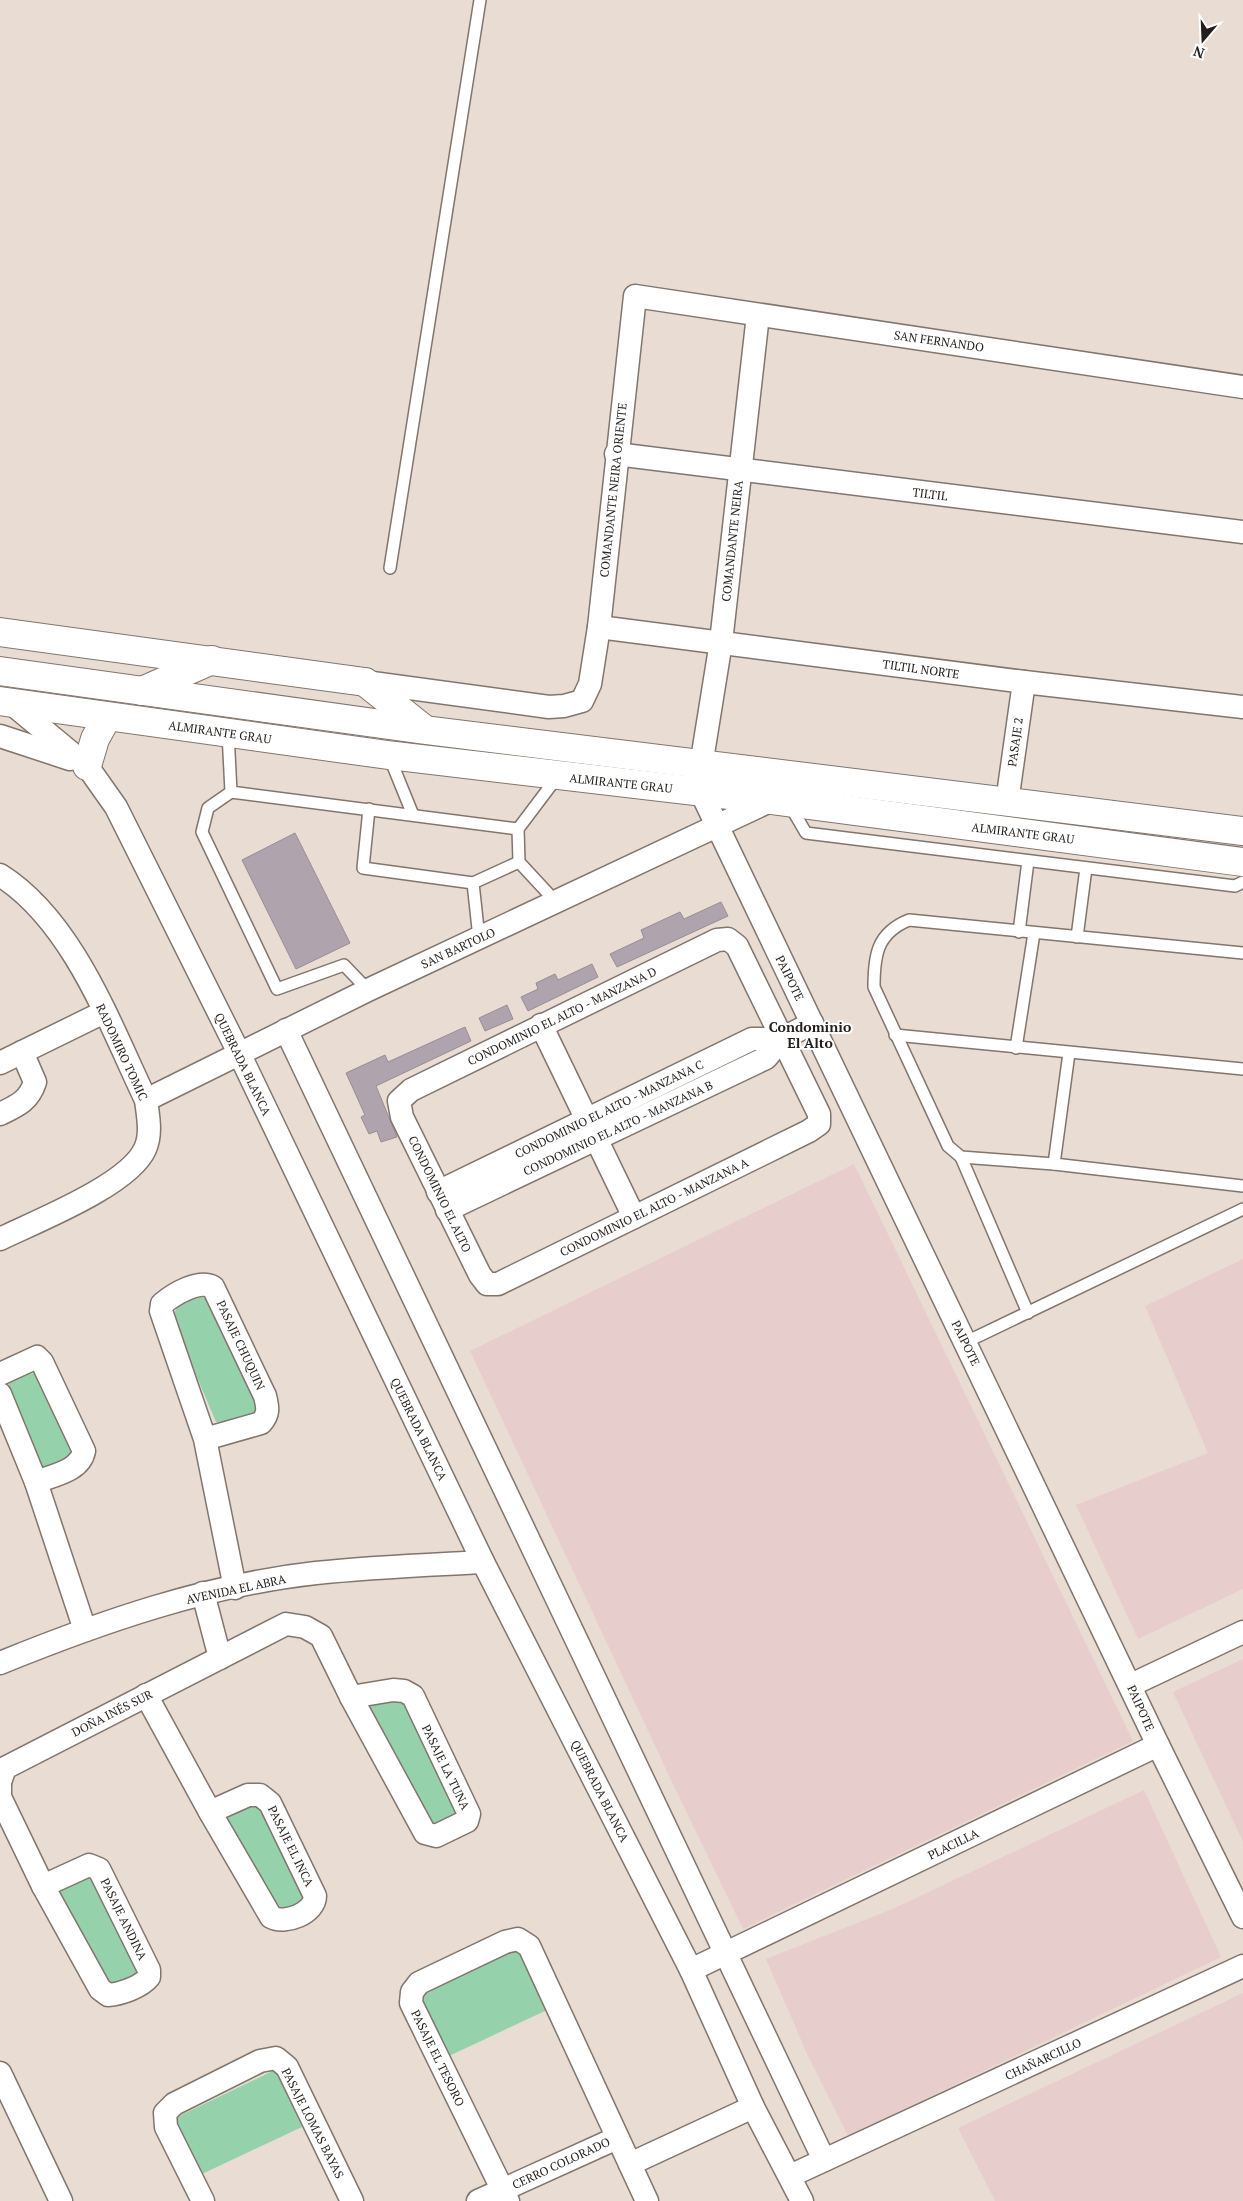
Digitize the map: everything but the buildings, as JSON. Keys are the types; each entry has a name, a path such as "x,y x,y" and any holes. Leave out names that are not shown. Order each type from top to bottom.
{"main road":[{"path":"0,632 365,682 425,730"},
{"path":"142,691 212,660"},
{"name":"ALMIRANTE GRAU","path":"0,671 425,730 701,779 780,801 1243,862"},
{"name":"ALMIRANTE GRAU","path":"4,696 107,717 558,776 701,779 1007,802 1243,831"},
{"path":"87,766 107,717"}],"street":[{"name":"SAN FERNANDO","path":"635,296 1243,386"},
{"name":"COMANDANTE NEIRA ORIENTE","path":"365,682 549,707 564,706 582,701 590,684 599,627 616,454 635,296"},
{"name":"COMANDANTE NEIRA","path":"701,779 721,642 758,315"},
{"name":"TILTIL","path":"616,454 740,471 1243,532"},
{"name":"TILTIL NORTE","path":"599,627 1024,682 1243,708"},
{"name":"PASAJE 2","path":"1007,802 1024,682"},
{"name":"QUEBRADA BLANCA","path":"4,696 87,766 116,807 239,1054 483,1562 691,1970 753,2108 802,2201"},
{"path":"0,736 61,754 87,766"},
{"name":"PAIPOTE","path":"701,779 718,826 1131,1685 1158,1745 1243,1917"},
{"name":"SAN BARTOLO","path":"146,1100 368,990 718,826 780,801"},
{"name":"RADOMIRO TOMIC","path":"0,1240 116,1182 137,1163 146,1148 149,1125 146,1100 68,942 28,897 3,880"},
{"name":"CONDOMINIO EL ALTO - MANZANA D","path":"399,1101 411,1090 716,940 728,939 738,946 782,1039"},
{"path":"0,1063 104,1012"},
{"path":"782,1039 812,1023"},
{"path":"541,1026 634,1217"},
{"path":"286,1030 725,1954 834,2156"},
{"name":"CONDOMINIO EL ALTO - MANZANA A","path":"487,1284 498,1284 809,1132 819,1124 819,1114 782,1039"},
{"name":"CONDOMINIO EL ALTO - MANZANA B","path":"443,1201 592,1129 766,1058 782,1039"},
{"path":"0,1114 21,1104 31,1093 35,1082 22,1052"},
{"name":"CONDOMINIO EL ALTO","path":"399,1101 402,1116 480,1275 487,1284"},
{"name":"PASAJE CHUQUIN","path":"205,1439 260,1423 266,1417 268,1409 265,1396 213,1287 207,1283 200,1284 168,1299 162,1304 161,1311 205,1439 235,1588"},
{"path":"0,1374 37,1357 42,1362 84,1451 82,1460 77,1466 36,1482"},
{"path":"0,1394 36,1482 85,1630"},
{"name":"AVENIDA EL ABRA","path":"0,1663 85,1630 203,1593 316,1573 483,1562"},
{"path":"203,1593 220,1658"},
{"name":"DOÑA INÉS SUR","path":"2,1778 146,1695 286,1624"},
{"name":"PASAJE LA TUNA","path":"286,1624 305,1627 321,1636 351,1697 425,1833 436,1836 467,1821 469,1814 413,1696 404,1691 393,1690 351,1697"},
{"path":"1131,1685 1243,1632"},
{"name":"PASAJE EL INCA","path":"146,1695 210,1812 271,1917 276,1920 285,1921 311,1908 315,1903 315,1896 270,1803 260,1795 248,1795 210,1812"},
{"name":"PLACILLA","path":"691,1970 1158,1745"},
{"name":"PASAJE ANDINA","path":"2,1778 0,1797 43,1886 100,1989 108,1995 117,1995 145,1982 149,1977 149,1970 100,1869 90,1865 43,1886"},
{"name":"PASAJE EL TESORO","path":"505,2196 411,2002 412,1992 419,1983 505,1942 518,1939 529,1946 648,2201"},
{"name":"CHAÑARCILLO","path":"790,2176 1243,1966"},
{"name":"PASAJE LOMAS BAYAS","path":"203,2201 166,2127 165,2113 174,2104 217,2082 260,2061 276,2058 287,2067 352,2201"},
{"path":"0,2072 5,2096 61,2201"},
{"path":"630,2164 753,2108"},
{"name":"CERRO COLORADO","path":"478,2201 505,2196 617,2138"}],"lane":[{"path":"390,568 480,0"},
{"path":"228,733 231,792"},
{"path":"388,755 413,815"},
{"path":"556,902 519,862 518,829 558,776"},
{"path":"368,990 344,965 277,989 202,832 208,808 231,792 518,829"},
{"path":"780,801 806,833 1235,886 1243,882"},
{"path":"369,809 363,868 473,884 519,862"},
{"path":"1019,932 1028,860"},
{"path":"1077,937 1086,868"},
{"path":"473,884 479,938"},
{"path":"1028,1312 961,1157 948,1146 874,987 877,956 882,940 893,926 909,920 1243,953"},
{"path":"1016,1048 1034,933"},
{"path":"895,1035 1243,1069"},
{"path":"1054,1164 1069,1053"},
{"path":"961,1157 1054,1164 1243,1186"},
{"path":"966,1342 1243,1208"}],"shaded area":[{"path":"854,1164 1133,1741 743,1929 470,1351"},
{"path":"1243,1259 1243,1589 1138,1639 1076,1505 1208,1453 1145,1306"},
{"path":"1243,1659 1243,1842 1173,1692"},
{"path":"1144,1790 1221,1957 848,2136 808,2056 766,1959 895,1908"},
{"path":"1243,1993 1243,2201 995,2201 958,2128"}],"green space":[{"path":"207,1294 259,1406 248,1420 216,1422 172,1318 179,1303"},
{"path":"38,1372 74,1452 70,1462 44,1471 8,1393 9,1379"},
{"path":"401,1699 458,1814 430,1825 360,1705"},
{"path":"257,1799 304,1901 276,1912 219,1815"},
{"path":"92,1874 139,1975 112,1987 55,1890"},
{"path":"517,1948 547,2010 449,2056 419,1994"},
{"path":"275,2070 302,2127 202,2174 175,2118"}],"district":[{"name":"Condominio El Alto","path":"810,1034"}]}
